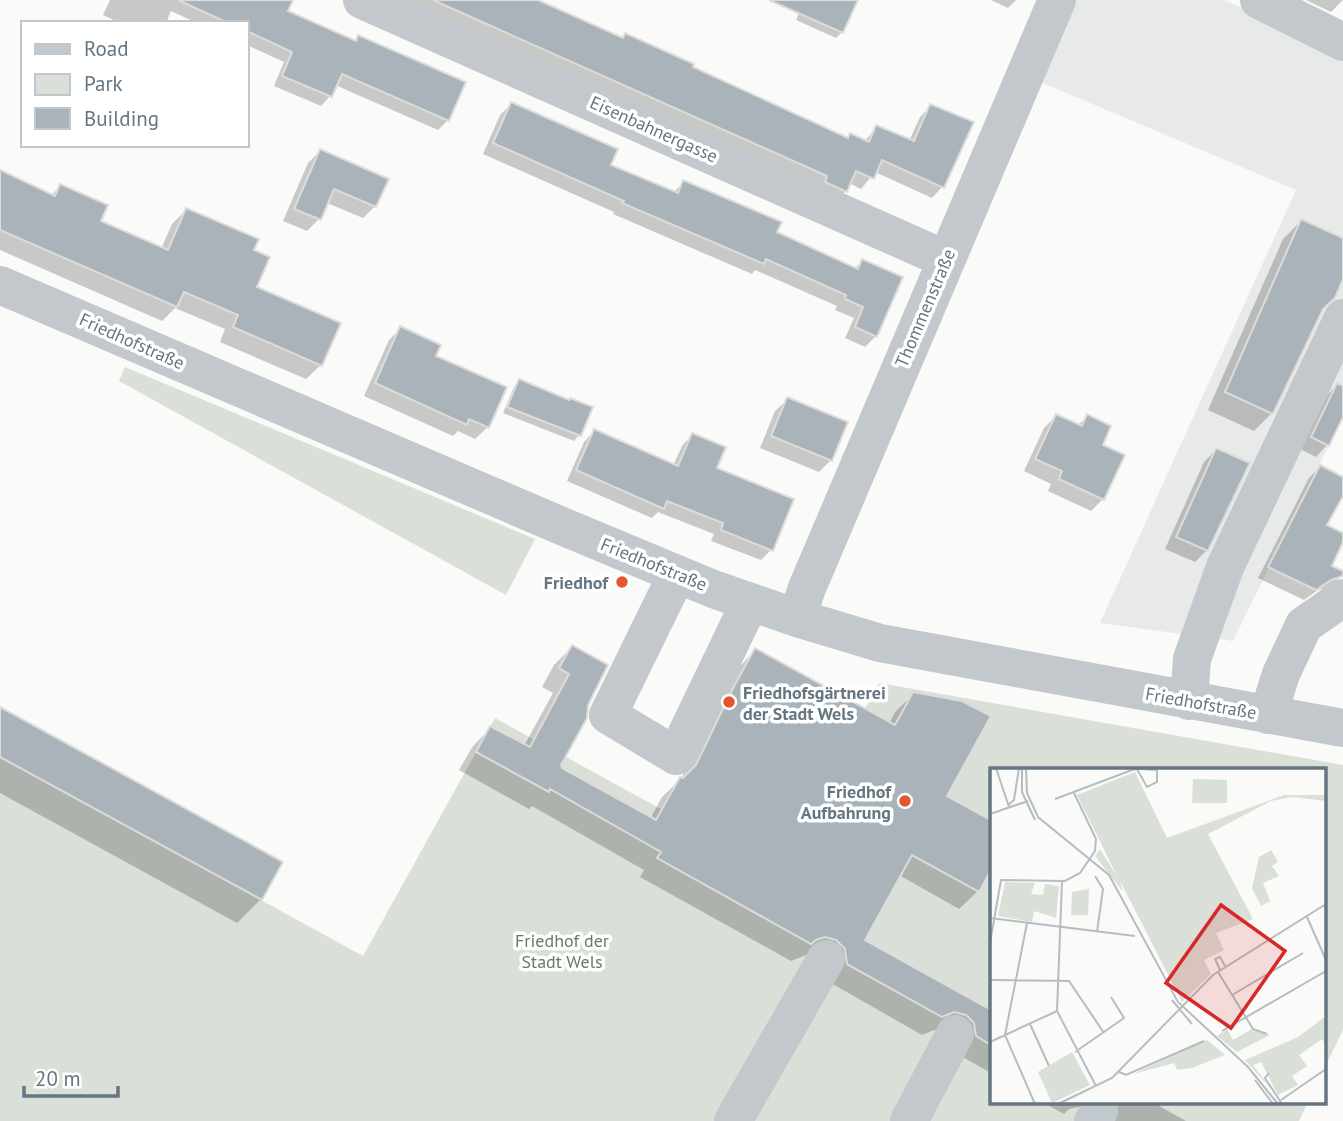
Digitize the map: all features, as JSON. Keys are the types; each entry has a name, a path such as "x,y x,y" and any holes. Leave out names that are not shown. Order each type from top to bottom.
{"street":[{"name":"Eisenbahnergasse","path":"362,0 945,259"},
{"name":"Thommenstraße","path":"797,618 807,588 945,259 1057,0"},
{"path":"1259,0 1343,42"},
{"name":"Friedhofstraße","path":"0,285 677,574 797,618 880,643 1343,728"},
{"path":"1189,701 1192,659 1225,567 1343,318"},
{"path":"677,574 608,715 676,755 750,602"},
{"path":"1268,715 1281,674 1304,625 1343,598"},
{"path":"733,1121 825,959"},
{"path":"909,1121 955,1034"}],"shaded area":[{"path":"1073,0 1224,0 1343,53 1343,417 1233,641 1100,623 1296,190 1038,81"}],"green space":[{"path":"125,367 535,539 506,595 119,381"},
{"name":"Friedhof der Stadt Wels","path":"879,683 1343,765 1343,1030 1326,1065 1326,768 990,768 990,1104 1307,1104 1299,1121 0,1121 0,757 363,956 495,718 777,873"}],"building":[{"path":"178,0 293,0 288,11 356,41 358,35 466,82 449,121 342,74 332,97 282,76 292,52 248,31 248,21 224,21"},
{"path":"433,0 538,0 623,38 625,33 848,138 850,133 869,142 876,125 914,141 930,104 974,122 944,188 882,160 874,179 856,171 847,192 825,182 827,176"},
{"path":"769,0 858,0 843,33"},
{"path":"511,102 618,149 611,165 678,193 683,180 782,222 777,232 858,269 862,259 903,277 877,337 855,327 863,307 845,299 846,295 766,259 764,264 622,203 624,201 493,143"},
{"path":"320,149 389,179 376,207 334,189 321,220 294,209"},
{"path":"0,170 55,196 60,184 108,205 101,221 168,250 186,208 259,239 254,250 270,257 257,287 341,323 322,366 233,327 238,315 184,292 177,307 0,230"},
{"path":"1301,219 1343,238 1343,279 1335,298 1323,309 1273,414 1225,392"},
{"path":"400,326 441,345 436,356 507,387 489,428 469,419 467,425 375,383"},
{"path":"519,379 593,407 581,436 507,407"},
{"path":"1337,383 1343,386 1343,417 1329,446 1311,437"},
{"path":"787,397 848,422 832,461 771,436"},
{"path":"1056,414 1082,426 1087,414 1111,426 1103,445 1125,455 1104,500 1059,479 1062,471 1035,459"},
{"path":"594,429 678,466 692,433 726,447 717,468 794,499 773,551 721,530 723,523 667,501 664,509 576,470"},
{"path":"1216,448 1250,463 1208,551 1176,537"},
{"path":"1320,465 1343,477 1343,496 1327,525 1343,533 1343,542 1332,566 1343,571 1343,576 1316,590 1268,567"},
{"path":"572,645 608,665 588,705 587,718 561,765 562,768 656,820 680,777 683,778 696,765 755,648 895,725 913,692 962,701 991,716 947,796 990,819 990,872 979,892 912,855 865,940 990,1009 990,1044 976,1036 974,1023 966,1015 954,1012 942,1017 847,964 845,949 836,940 825,937 811,944 657,858 661,852 550,789 549,792 476,752 490,726 530,747 569,674 559,668"},
{"path":"0,707 283,862 262,900 0,757"}],"place":[{"name":"Friedhof","path":"622,582"},
{"name":"Friedhofsgärtnerei der Stadt Wels","path":"729,702"},
{"name":"Friedhof Aufbahrung","path":"905,801"}]}
